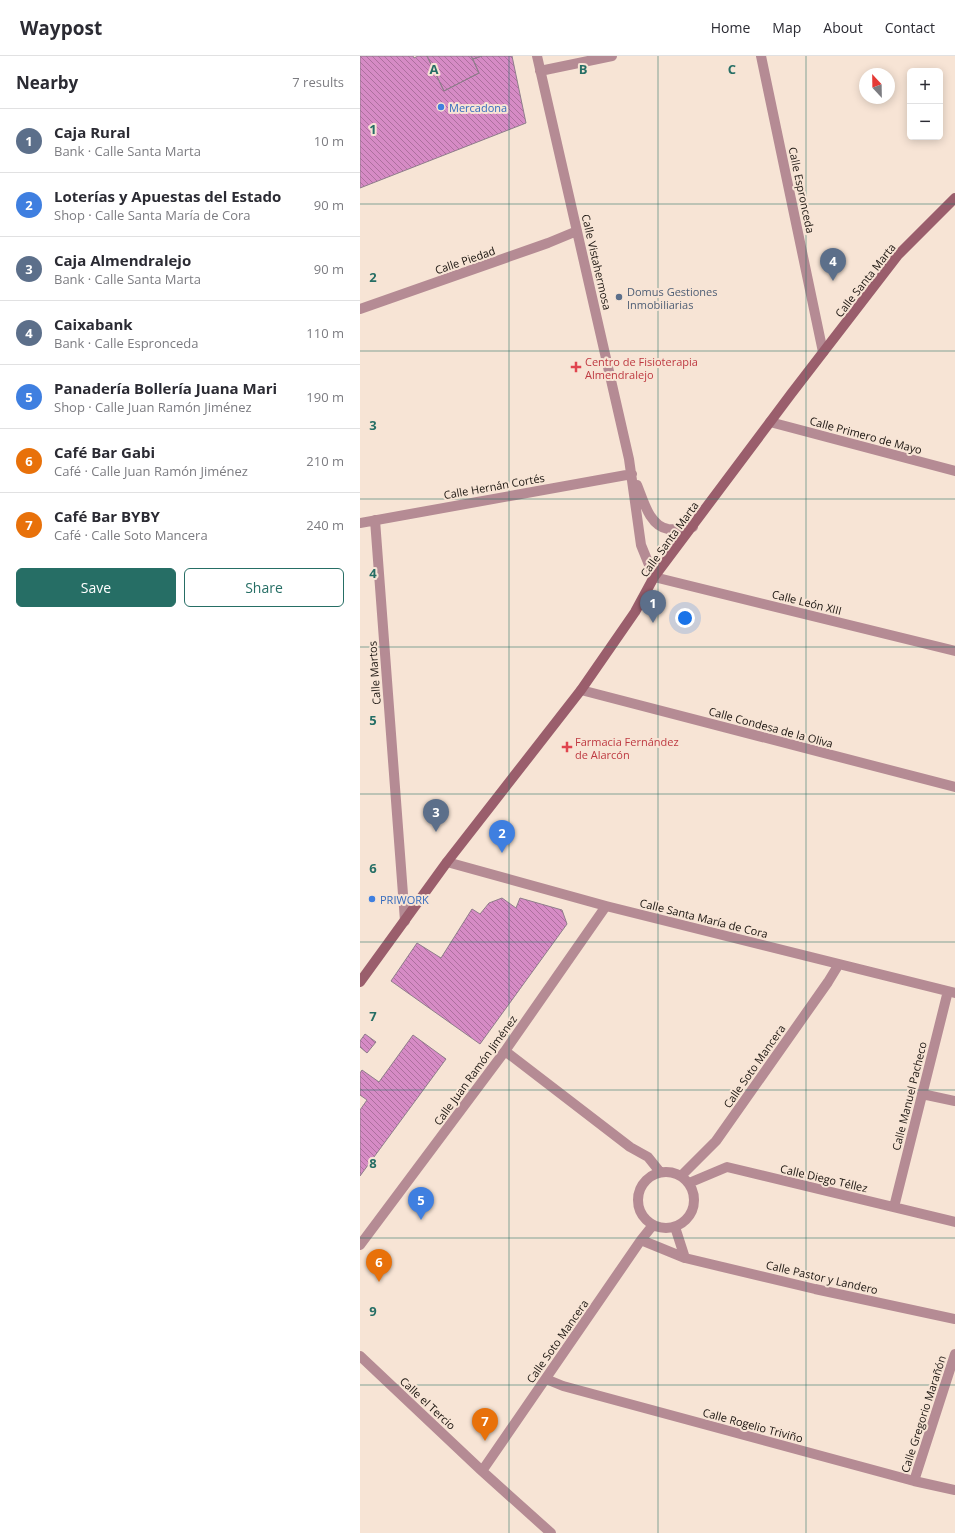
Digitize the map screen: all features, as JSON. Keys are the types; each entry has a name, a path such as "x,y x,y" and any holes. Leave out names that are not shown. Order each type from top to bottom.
{"street":[{"name":"Calle Vistahermosa","path":"537,56 632,474 641,545 654,577"},
{"path":"540,71 612,56"},
{"name":"Calle Espronceda","path":"761,56 823,352"},
{"name":"Calle Santa Marta","path":"360,982 447,862 581,690 635,612 654,577 823,352 898,255 955,198"},
{"name":"Calle Piedad","path":"360,309 577,232"},
{"name":"Calle Primero de Mayo","path":"770,422 955,471"},
{"name":"Calle Vistahermosa","path":"632,474 653,520 661,527 668,529 693,527"},
{"name":"Calle Hernán Cortés","path":"360,523 632,474"},
{"name":"Calle Martos","path":"375,520 405,921"},
{"name":"Calle León XIII","path":"654,577 955,651"},
{"name":"Calle Condesa de la Oliva","path":"581,690 955,787"},
{"name":"Calle Santa María de Cora","path":"447,862 606,906 951,992"},
{"name":"Calle Juan Ramón Jiménez","path":"360,1245 505,1051 606,906"},
{"name":"Calle Soto Mancera","path":"681,1176 716,1141 828,982 838,964"},
{"name":"Calle Manuel Pacheco","path":"894,1207 922,1094 951,992"},
{"path":"505,1051 630,1147 648,1157 660,1172"},
{"path":"922,1094 955,1101"},
{"name":"Calle Diego Téllez","path":"689,1183 727,1168 955,1222"},
{"path":"660,1172 671,1172 681,1176 689,1183 694,1193 694,1204 691,1214 684,1222 674,1227 664,1228 653,1225 644,1218 639,1208 638,1196 642,1185 650,1177 660,1172"},
{"name":"Calle Soto Mancera","path":"482,1471 641,1240 653,1225"},
{"path":"674,1227 684,1258"},
{"name":"Calle Pastor y Landero","path":"641,1240 684,1258 815,1289 955,1319"},
{"name":"Calle Gregorio Marañón","path":"914,1481 955,1354"},
{"name":"Calle el Tercio","path":"360,1356 482,1471 551,1533"},
{"name":"Calle Rogelio Triviño","path":"546,1378 563,1386 914,1481 955,1490"}],"building":[{"name":"Mercadona","path":"360,56 413,56 414,58 418,56 427,56 444,91 479,73 473,59 482,56 512,56 526,123 360,188"},
{"path":"427,56 471,56 479,73 444,91"},
{"path":"471,56 482,56 473,59"},
{"path":"502,898 516,908 520,898 562,910 567,924 480,1044 391,981 417,943 441,958 472,909 480,914 489,903"},
{"path":"365,1034 376,1042 367,1053 360,1047 360,1041"},
{"path":"413,1035 446,1059 360,1176 360,1110 367,1100 360,1095 360,1073 362,1070 379,1082"}],"place":[{"name":"Mercadona","path":"441,107"},
{"name":"Caixabank","path":"833,281"},
{"name":"Domus Gestiones Inmobiliarias","path":"619,297"},
{"name":"Centro de Fisioterapia Almendralejo","path":"576,367"},
{"name":"Caja Rural","path":"653,623"},
{"name":"Farmacia Fernández de Alarcón","path":"567,747"},
{"name":"Caja Almendralejo","path":"436,832"},
{"name":"Loterías y Apuestas del Estado","path":"502,853"},
{"name":"PRIWORK","path":"372,899"},
{"name":"Panadería Bollería Juana Mari","path":"421,1220"},
{"name":"Café Bar Gabi","path":"379,1282"},
{"name":"Café Bar BYBY","path":"485,1441"}]}
